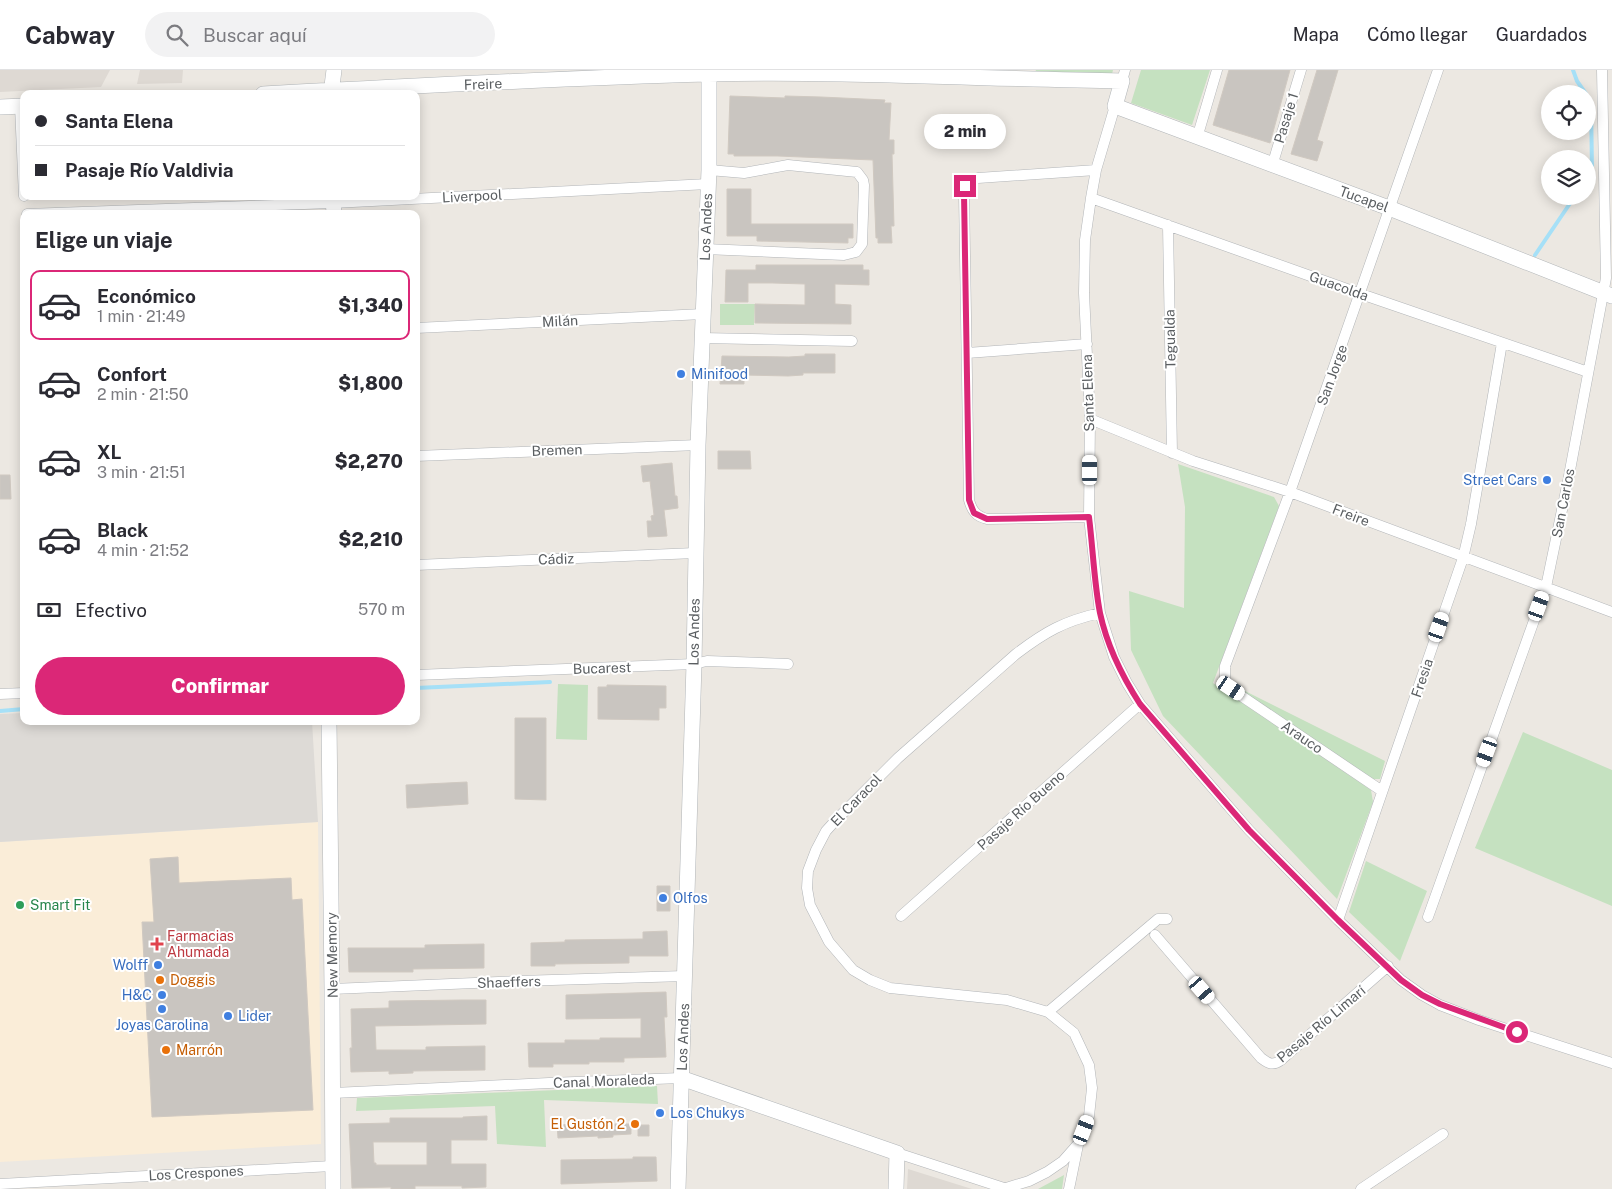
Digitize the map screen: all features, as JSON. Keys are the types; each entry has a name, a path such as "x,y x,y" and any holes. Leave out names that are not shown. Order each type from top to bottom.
{"street":[{"path":"331,90 334,70"},
{"path":"1197,138 1216,70"},
{"name":"Pasaje 1","path":"1272,166 1301,70"},
{"name":"San Jorge","path":"1225,679 1225,666 1361,294 1438,70"},
{"name":"San Carlos","path":"1428,917 1546,587 1588,372 1607,294 1602,70"},
{"name":"Freire","path":"369,90 709,72 1124,76"},
{"name":"Los Andes","path":"678,1189 694,664 698,445 709,177 709,72"},
{"name":"Santa Elena","path":"1124,76 1096,170 1085,240 1084,293 1090,419 1089,517 1100,613 1114,657 1140,704 1249,830 1338,920 1401,980 1422,995 1479,1020 1612,1063"},
{"path":"0,107 20,106"},
{"name":"Tucapel","path":"1115,106 1389,208 1607,294"},
{"name":"Liverpool","path":"420,198 709,177 788,166 853,171 860,175 864,185 862,244 856,252 844,255 705,249"},
{"path":"1089,517 987,519 974,513 969,500 964,193 965,186 969,181 978,178 1096,170"},
{"name":"Guacolda","path":"1091,198 1588,372"},
{"name":"Liverpool","path":"149,210 334,204 390,200"},
{"name":"Tegualda","path":"1168,225 1172,453"},
{"name":"Milán","path":"420,328 703,314"},
{"path":"702,338 852,341"},
{"name":"Fresia","path":"1338,920 1463,558 1471,524 1502,343"},
{"path":"967,353 1087,344"},
{"name":"Freire","path":"1090,419 1172,453 1290,492 1612,612"},
{"name":"Bremen","path":"420,456 698,445"},
{"name":"Cádiz","path":"420,565 695,553"},
{"name":"El Caracol","path":"1069,1189 1078,1144 1089,1116 1092,1088 1089,1065 1074,1033 1048,1012 1007,1000 890,988 870,980 853,970 830,942 810,905 807,888 808,871 826,831 898,758 1016,654 1036,639 1076,618 1100,613"},
{"name":"Bucarest","path":"420,674 694,664 708,661 788,664"},
{"name":"Arauco","path":"1225,679 1231,688 1382,791"},
{"path":"0,694 20,693"},
{"name":"Pasaje Río Bueno","path":"901,916 1140,704"},
{"name":"New Memory","path":"328,725 333,1189"},
{"path":"1048,1012 1158,919 1167,918"},
{"name":"Pasaje Río Limarí","path":"1155,935 1261,1058 1272,1064 1281,1060 1388,966"},
{"name":"Shaeffers","path":"332,989 529,980 685,976"},
{"name":"Canal Moraleda","path":"332,1093 549,1082 681,1078 897,1153 1007,1188"},
{"path":"1361,1189 1444,1134"},
{"name":"El Caracol","path":"1007,1188 1029,1181 1047,1172 1063,1161 1078,1144"},
{"path":"896,1189 897,1153"},
{"name":"Los Crespones","path":"0,1184 332,1166"}],"shaded area":[{"path":"0,70 110,70 101,87 0,92"},
{"path":"140,70 183,70 182,83 137,84"},
{"path":"20,713 20,725 312,725 318,822 0,842 0,714"},
{"path":"318,822 321,1144 0,1162 0,842"},
{"path":"908,1169 972,1189 907,1189"}],"green space":[{"path":"1036,70 1113,70 1112,74 1035,72"},
{"path":"1141,70 1210,70 1192,125 1131,103"},
{"path":"720,304 755,304 754,325 720,325"},
{"path":"1178,464 1274,497 1279,506 1213,683 1371,790 1373,802 1337,899 1163,716 1131,650 1129,591 1184,608 1185,507"},
{"path":"558,684 588,685 587,740 556,739"},
{"path":"1231,684 1385,761 1380,779 1371,779"},
{"path":"1523,732 1612,770 1612,906 1475,848"},
{"path":"1366,861 1427,891 1400,961 1349,912"},
{"path":"657,1086 658,1104 544,1100 546,1147 497,1144 495,1106 356,1111 357,1098"},
{"path":"1064,1175 1062,1189 1038,1189"}],"building":[{"path":"1229,70 1290,70 1270,143 1213,125"},
{"path":"1317,70 1338,70 1317,140 1323,142 1317,161 1291,154"},
{"path":"730,96 821,97 885,100 884,103 891,103 889,140 894,140 894,154 892,154 894,226 891,226 892,243 878,243 878,238 876,238 873,160 734,156 734,154 728,154"},
{"path":"727,189 751,189 751,224 853,224 853,238 848,238 848,243 757,241 757,236 727,236"},
{"path":"756,265 863,265 863,270 869,270 869,285 835,284 835,304 851,305 851,324 755,323 755,304 805,305 805,284 748,283 748,302 725,302 726,270 756,270"},
{"path":"805,354 835,354 835,373 803,373 803,375 788,376 744,375 744,384 720,384 722,356 789,357 805,356"},
{"path":"718,451 750,451 751,469 718,469"},
{"path":"672,463 678,508 664,510 667,536 648,537 647,521 652,521 651,516 654,515 650,481 643,482 641,466"},
{"path":"0,475 10,475 11,499 0,499"},
{"path":"607,685 666,686 666,708 659,708 659,720 598,719 598,687 607,687"},
{"path":"515,718 546,718 546,800 515,799"},
{"path":"467,782 468,804 407,808 406,785"},
{"name":"Lider","path":"178,857 179,883 291,878 292,900 302,899 313,1110 152,1117 142,922 154,922 150,859"},
{"name":"Olfos","path":"657,886 670,886 670,911 657,911"},
{"path":"667,931 668,956 629,956 629,963 531,966 531,943 565,942 565,940 643,939 643,932"},
{"path":"484,944 484,968 413,969 413,972 349,972 348,948 425,948 425,945"},
{"path":"666,992 667,1017 664,1017 666,1057 624,1058 624,1062 589,1062 589,1064 553,1064 553,1067 529,1067 528,1043 565,1043 565,1040 600,1040 600,1038 641,1038 641,1018 566,1019 566,995"},
{"path":"486,1000 486,1024 375,1026 376,1050 426,1050 426,1047 485,1046 485,1070 413,1071 413,1073 389,1074 389,1071 351,1072 351,1009 389,1008 389,1001"},
{"path":"487,1116 487,1140 451,1140 451,1164 486,1164 486,1187 415,1186 415,1189 391,1189 391,1187 352,1188 349,1124 390,1123 390,1118","holes":["373,1142 427,1142 427,1165 376,1165 374,1163"]},
{"path":"591,1123 631,1124 631,1134 598,1138 598,1136 558,1138 557,1125"},
{"path":"638,1125 649,1125 649,1136 638,1136"},
{"path":"633,1157 656,1157 657,1181 561,1184 561,1160 633,1159"}],"waterway":[{"path":"1573,70 1580,85"},
{"path":"1592,140 1592,150"},
{"path":"1535,255 1569,205"},
{"path":"420,688 550,682"},
{"path":"0,711 20,709"}],"place":[{"name":"Minifood","path":"681,374"},
{"name":"Street Cars","path":"1547,480"},
{"name":"Olfos","path":"663,898"},
{"name":"Smart Fit","path":"20,905"},
{"name":"Farmacias Ahumada","path":"157,944"},
{"name":"Wolff","path":"158,965"},
{"name":"Doggis","path":"160,980"},
{"name":"H&C","path":"162,995"},
{"name":"Joyas Carolina","path":"162,1009"},
{"name":"Lider","path":"228,1016"},
{"name":"Marrón","path":"166,1050"},
{"name":"Los Chukys","path":"660,1113"},
{"name":"El Gustón 2","path":"635,1124"}],"route":[{"path":"965,186 969,500 974,513 987,519 1089,517 1100,613 1114,657 1140,704 1249,830 1338,920 1401,980 1422,995 1440,1004 1479,1020 1517,1032"}]}
